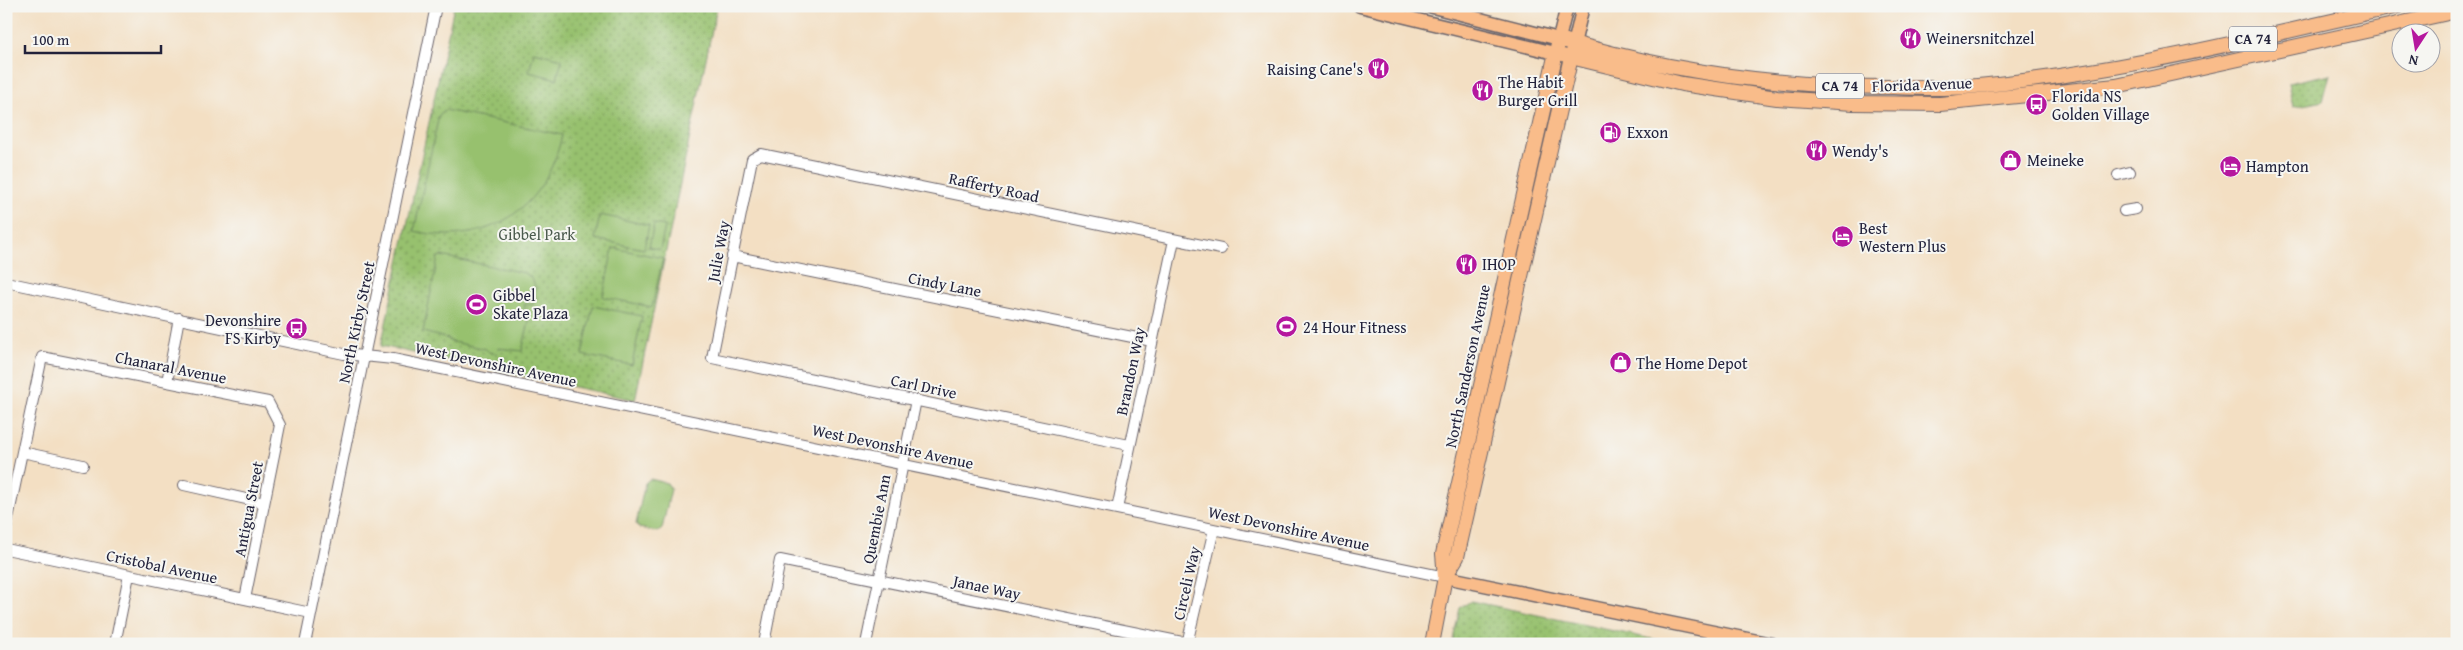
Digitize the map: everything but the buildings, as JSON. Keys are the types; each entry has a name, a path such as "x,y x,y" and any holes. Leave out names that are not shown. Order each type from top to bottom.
{"highway":[{"name":"Florida Avenue","path":"1573,50 1722,74 1797,83 1873,87 1965,87 2121,66 2398,6"},
{"name":"Florida Avenue","path":"1558,46 1682,84 1777,98 1853,103 1940,104 2116,86 2457,11"},
{"name":"North Sanderson Avenue","path":"1432,644 1445,577 1443,554 1558,46"},
{"name":"North Sanderson Avenue","path":"1445,577 1457,557 1573,50"},
{"path":"1853,103 1856,95 1958,94 1987,84"},
{"path":"1528,176 1535,178 1536,181 1532,202 1532,234"},
{"path":"1523,197 1525,223 1522,240 1523,244 1529,248"}],"main road":[{"name":"Florida Avenue","path":"1360,6 1558,46"},
{"name":"Florida Avenue","path":"1429,6 1558,46"},
{"path":"1558,46 1567,6"},
{"path":"1573,50 1583,6"},
{"name":"West Devonshire Avenue","path":"1445,577 1772,644"}],"street":[{"name":"North Kirby Street","path":"305,644 436,6"},
{"name":"Rafferty Road","path":"761,154 1221,249"},
{"name":"Julie Way","path":"712,358 752,159 761,154"},
{"path":"2118,175 2130,172"},
{"path":"2124,211 2136,209"},
{"name":"Brandon Way","path":"1117,509 1174,240"},
{"name":"Cindy Lane","path":"732,256 1152,341"},
{"name":"West Devonshire Avenue","path":"6,282 344,354 393,359 1445,577"},
{"path":"167,382 179,318"},
{"name":"Chanaral Avenue","path":"22,452 42,357 268,402 280,426"},
{"name":"Carl Drive","path":"712,358 1130,445"},
{"name":"Quembie Ann","path":"866,644 916,400"},
{"name":"Antigua Street","path":"245,599 280,426"},
{"path":"6,528 22,452 83,465"},
{"path":"184,485 264,503"},
{"name":"Circeli Way","path":"1187,643 1214,529"},
{"name":"Cristobal Avenue","path":"6,549 311,613"},
{"name":"Janae Way","path":"764,644 780,560 1187,643"},
{"path":"115,644 129,574"}],"green space":[{"name":"Gibbel Park","path":"454,6 717,6 635,400 381,346"},
{"path":"534,52 562,59 557,79 529,72"},
{"path":"2330,74 2323,101 2293,107 2288,83"},
{"path":"445,110 562,135 554,161 543,183 528,202 510,217 490,227 467,233 441,235 414,231 439,115"},
{"path":"600,215 649,225 644,249 595,239"},
{"path":"654,224 665,226 660,250 649,247"},
{"path":"613,248 663,258 652,307 603,297"},
{"name":"Gibbel Skate Plaza","path":"441,256 525,273 529,276 534,283 535,296 533,305 525,304 524,311 530,317 522,351 498,348 497,354 486,349 449,341 449,339 423,332 438,257"},
{"path":"593,306 642,316 632,365 582,355"},
{"path":"650,479 667,483 671,489 662,529 658,532 639,528 636,524 645,483"},
{"path":"1471,601 1676,644 1452,644 1460,608"}],"place":[{"name":"Weinersnitchzel","path":"1910,38"},
{"name":"Raising Cane's","path":"1379,69"},
{"name":"The Habit Burger Grill","path":"1482,91"},
{"name":"Florida NS Golden Village","path":"2036,105"},
{"name":"Exxon","path":"1611,132"},
{"name":"Wendy's","path":"1816,151"},
{"name":"Meineke","path":"2011,160"},
{"name":"Hampton","path":"2230,166"},
{"name":"Best Western Plus","path":"1843,237"},
{"name":"IHOP","path":"1466,264"},
{"name":"Gibbel Skate Plaza","path":"477,304"},
{"name":"24 Hour Fitness","path":"1287,327"},
{"name":"Devonshire FS Kirby","path":"297,329"},
{"name":"The Home Depot","path":"1620,363"}]}
